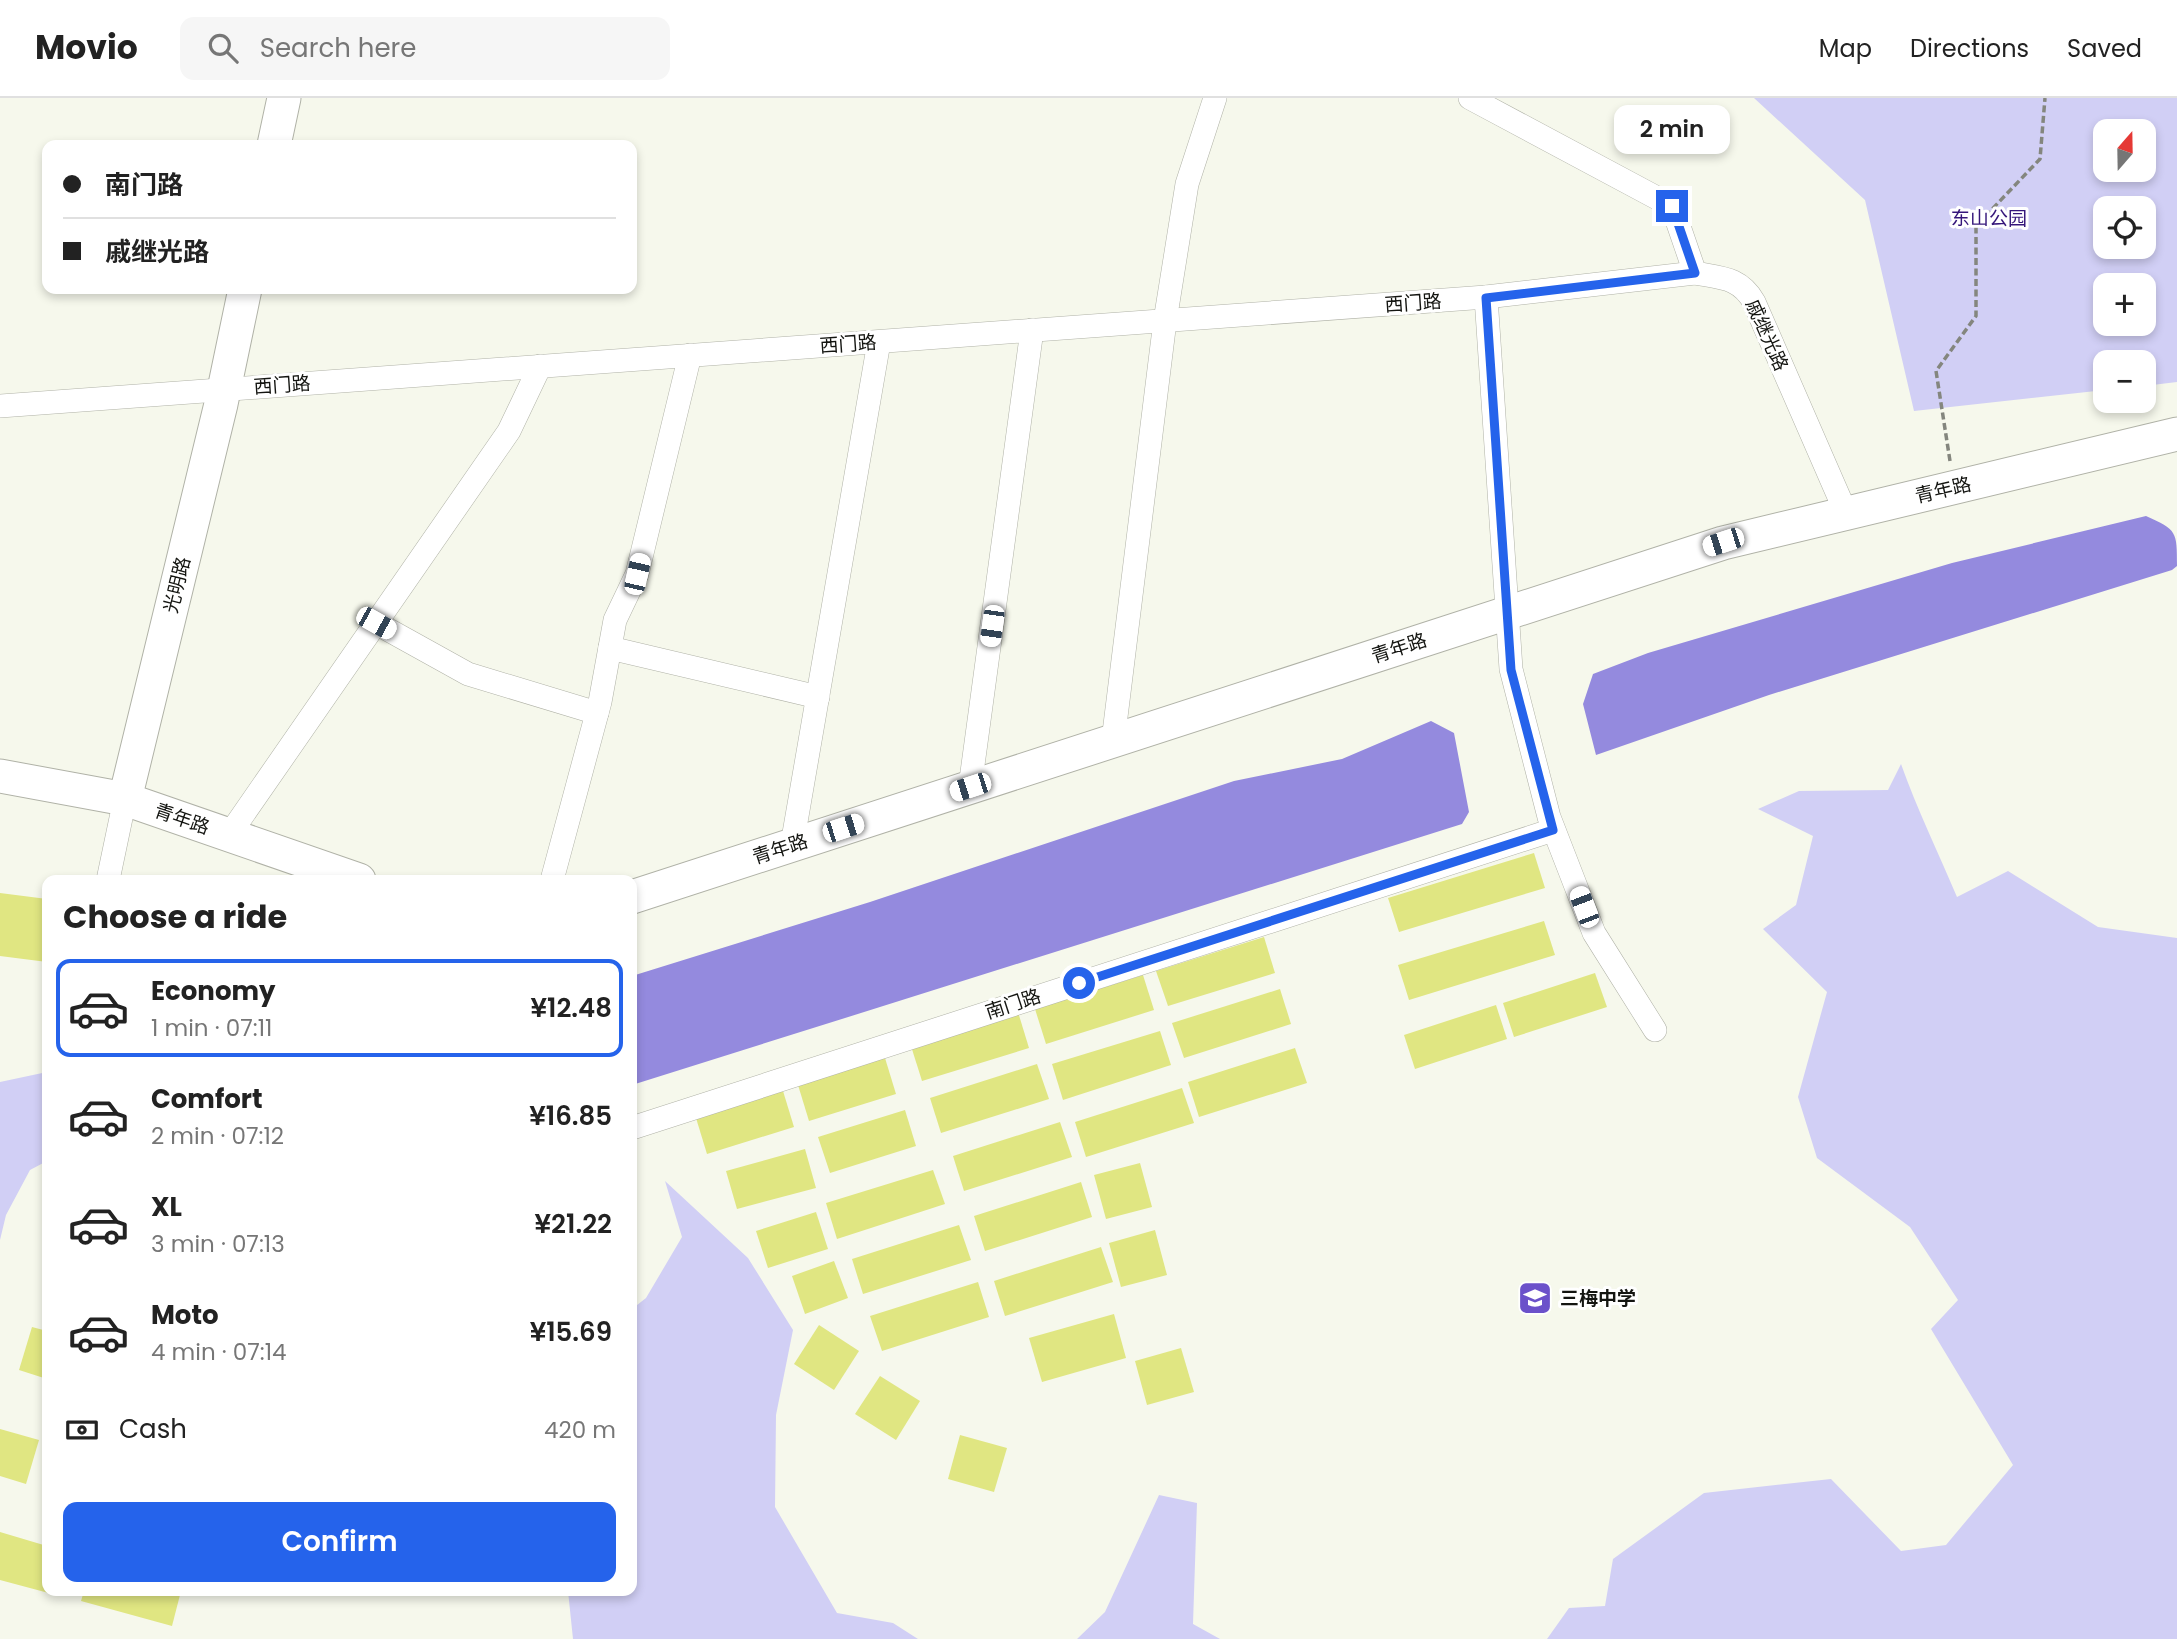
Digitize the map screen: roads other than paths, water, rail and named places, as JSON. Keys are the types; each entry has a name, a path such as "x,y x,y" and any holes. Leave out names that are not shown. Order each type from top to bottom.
{"main road":[{"path":"276,140 284,98"},
{"name":"光明路","path":"125,799 224,389 244,294"},
{"name":"青年路","path":"637,895 1723,542 2177,434"},
{"name":"青年路","path":"0,776 125,799 345,875"}],"street":[{"path":"1113,741 1165,321 1187,184 1214,98"},
{"path":"1470,98 1672,206 1695,273"},
{"name":"西门路","path":"0,406 1486,298 1695,273"},
{"name":"戚继光路","path":"1695,273 1735,281 1748,291 1846,513"},
{"path":"1486,298 1511,670 1551,823 1594,933 1655,1030"},
{"path":"970,787 1032,331"},
{"path":"792,845 880,342"},
{"path":"553,875 597,713 615,620 637,574 690,355"},
{"path":"229,835 509,431 540,366"},
{"path":"376,623 468,674 597,713"},
{"path":"610,648 818,697"},
{"name":"光明路","path":"109,875 125,799"},
{"name":"南门路","path":"637,1126 1551,823"}],"place":[{"name":"三梅中学","path":"1535,1298"}],"park label":[{"name":"东山公园","path":"1989,218"}]}
